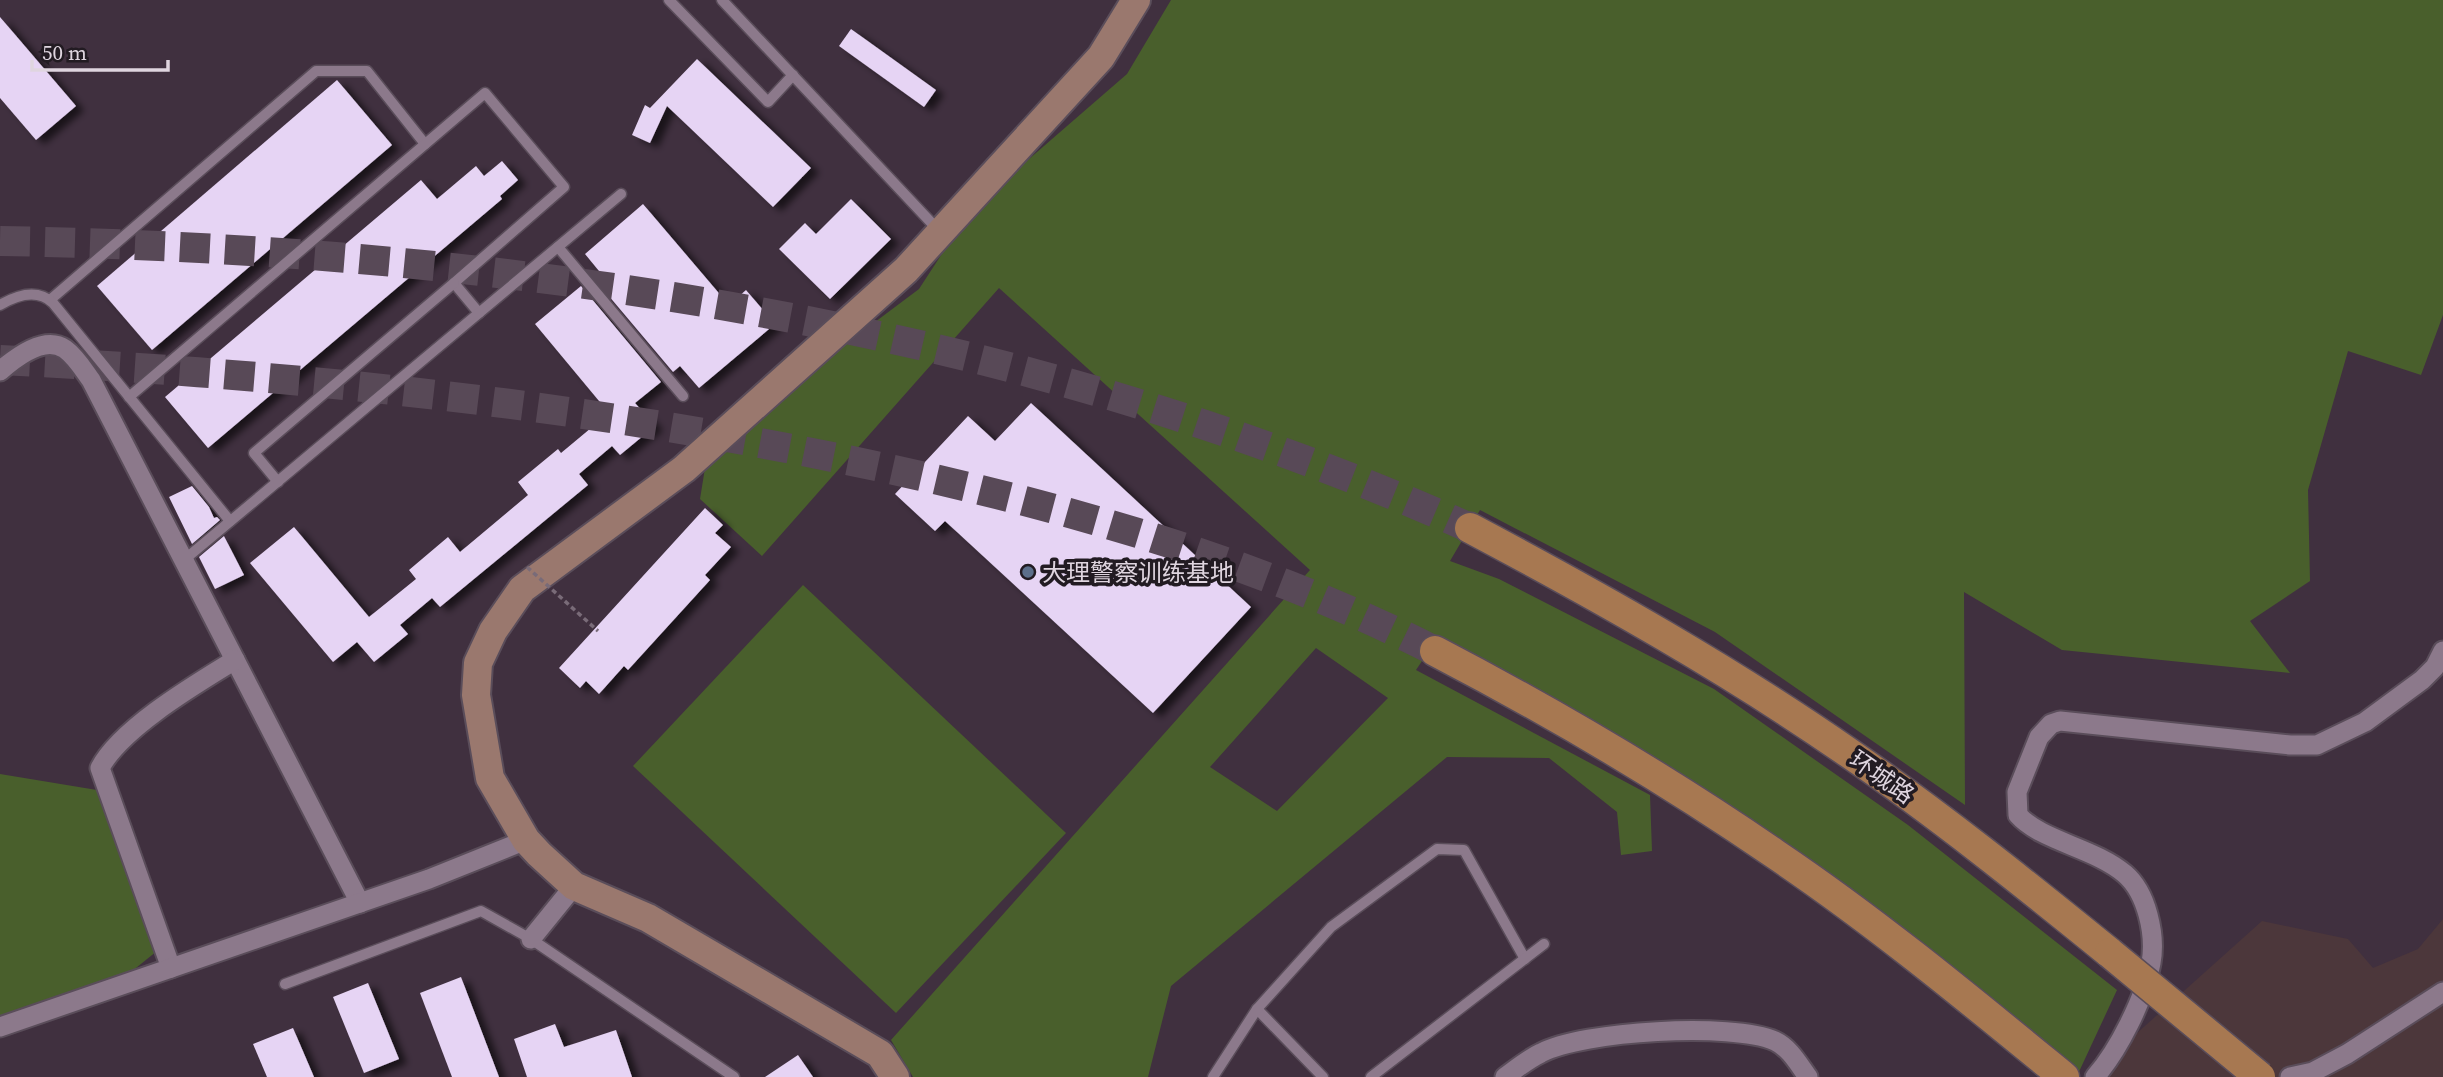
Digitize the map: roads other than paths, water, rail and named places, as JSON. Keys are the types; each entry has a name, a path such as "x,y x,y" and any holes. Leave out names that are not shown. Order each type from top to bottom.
{"main road":[{"name":"环城路","path":"1470,528 1654,629 1788,712 1960,833 2260,1077"},
{"path":"1435,651 1591,737 1732,824 1885,933 2064,1077"}],"street":[{"path":"895,1077 880,1054 648,918 574,886 539,854 526,839 491,778 476,695 478,663 493,631 522,589 684,469 906,270 1101,57 1136,0"},
{"path":"0,371 29,351 55,344 75,358 91,380 360,903"},
{"path":"2095,1077 2106,1064 2135,1011 2151,962 2152,933 2141,894 2125,874 2076,846 2028,825 2018,815 2017,792 2039,737 2047,727 2060,721 2263,743 2317,745 2365,722 2413,687 2435,667 2443,651"},
{"path":"172,968 100,768 108,754 153,715 187,689 235,660"},
{"path":"0,1027 429,879 526,839"},
{"path":"531,939 574,886"},
{"path":"2290,1077 2313,1072 2347,1054 2443,992"},
{"path":"1505,1077 1542,1052 1587,1040 1697,1029 1775,1041 1792,1055 1808,1077"}],"lane":[{"path":"669,0 768,102 793,75"},
{"path":"722,0 940,232"},
{"path":"50,300 316,71 367,71 425,144"},
{"path":"129,397 485,93 564,187 254,453 278,482"},
{"path":"184,560 621,194"},
{"path":"558,247 683,396"},
{"path":"454,283 479,313"},
{"path":"0,305 23,295 33,294 50,300 230,521"},
{"path":"1213,1077 1256,1009 1331,927 1437,849 1464,850 1525,959"},
{"path":"285,984 481,911 531,939 734,1077"},
{"path":"1371,1077 1544,944"},
{"path":"1256,1009 1323,1077"}],"tunnel":[{"path":"0,241 188,247 377,261 564,281 750,310 935,349 1116,397 1295,457 1470,528"},
{"path":"0,360 214,374 428,394 641,423 852,461 1002,495 1150,537 1295,588 1435,651"}],"place":[{"name":"大理警察训练基地","path":"1028,572"}]}
